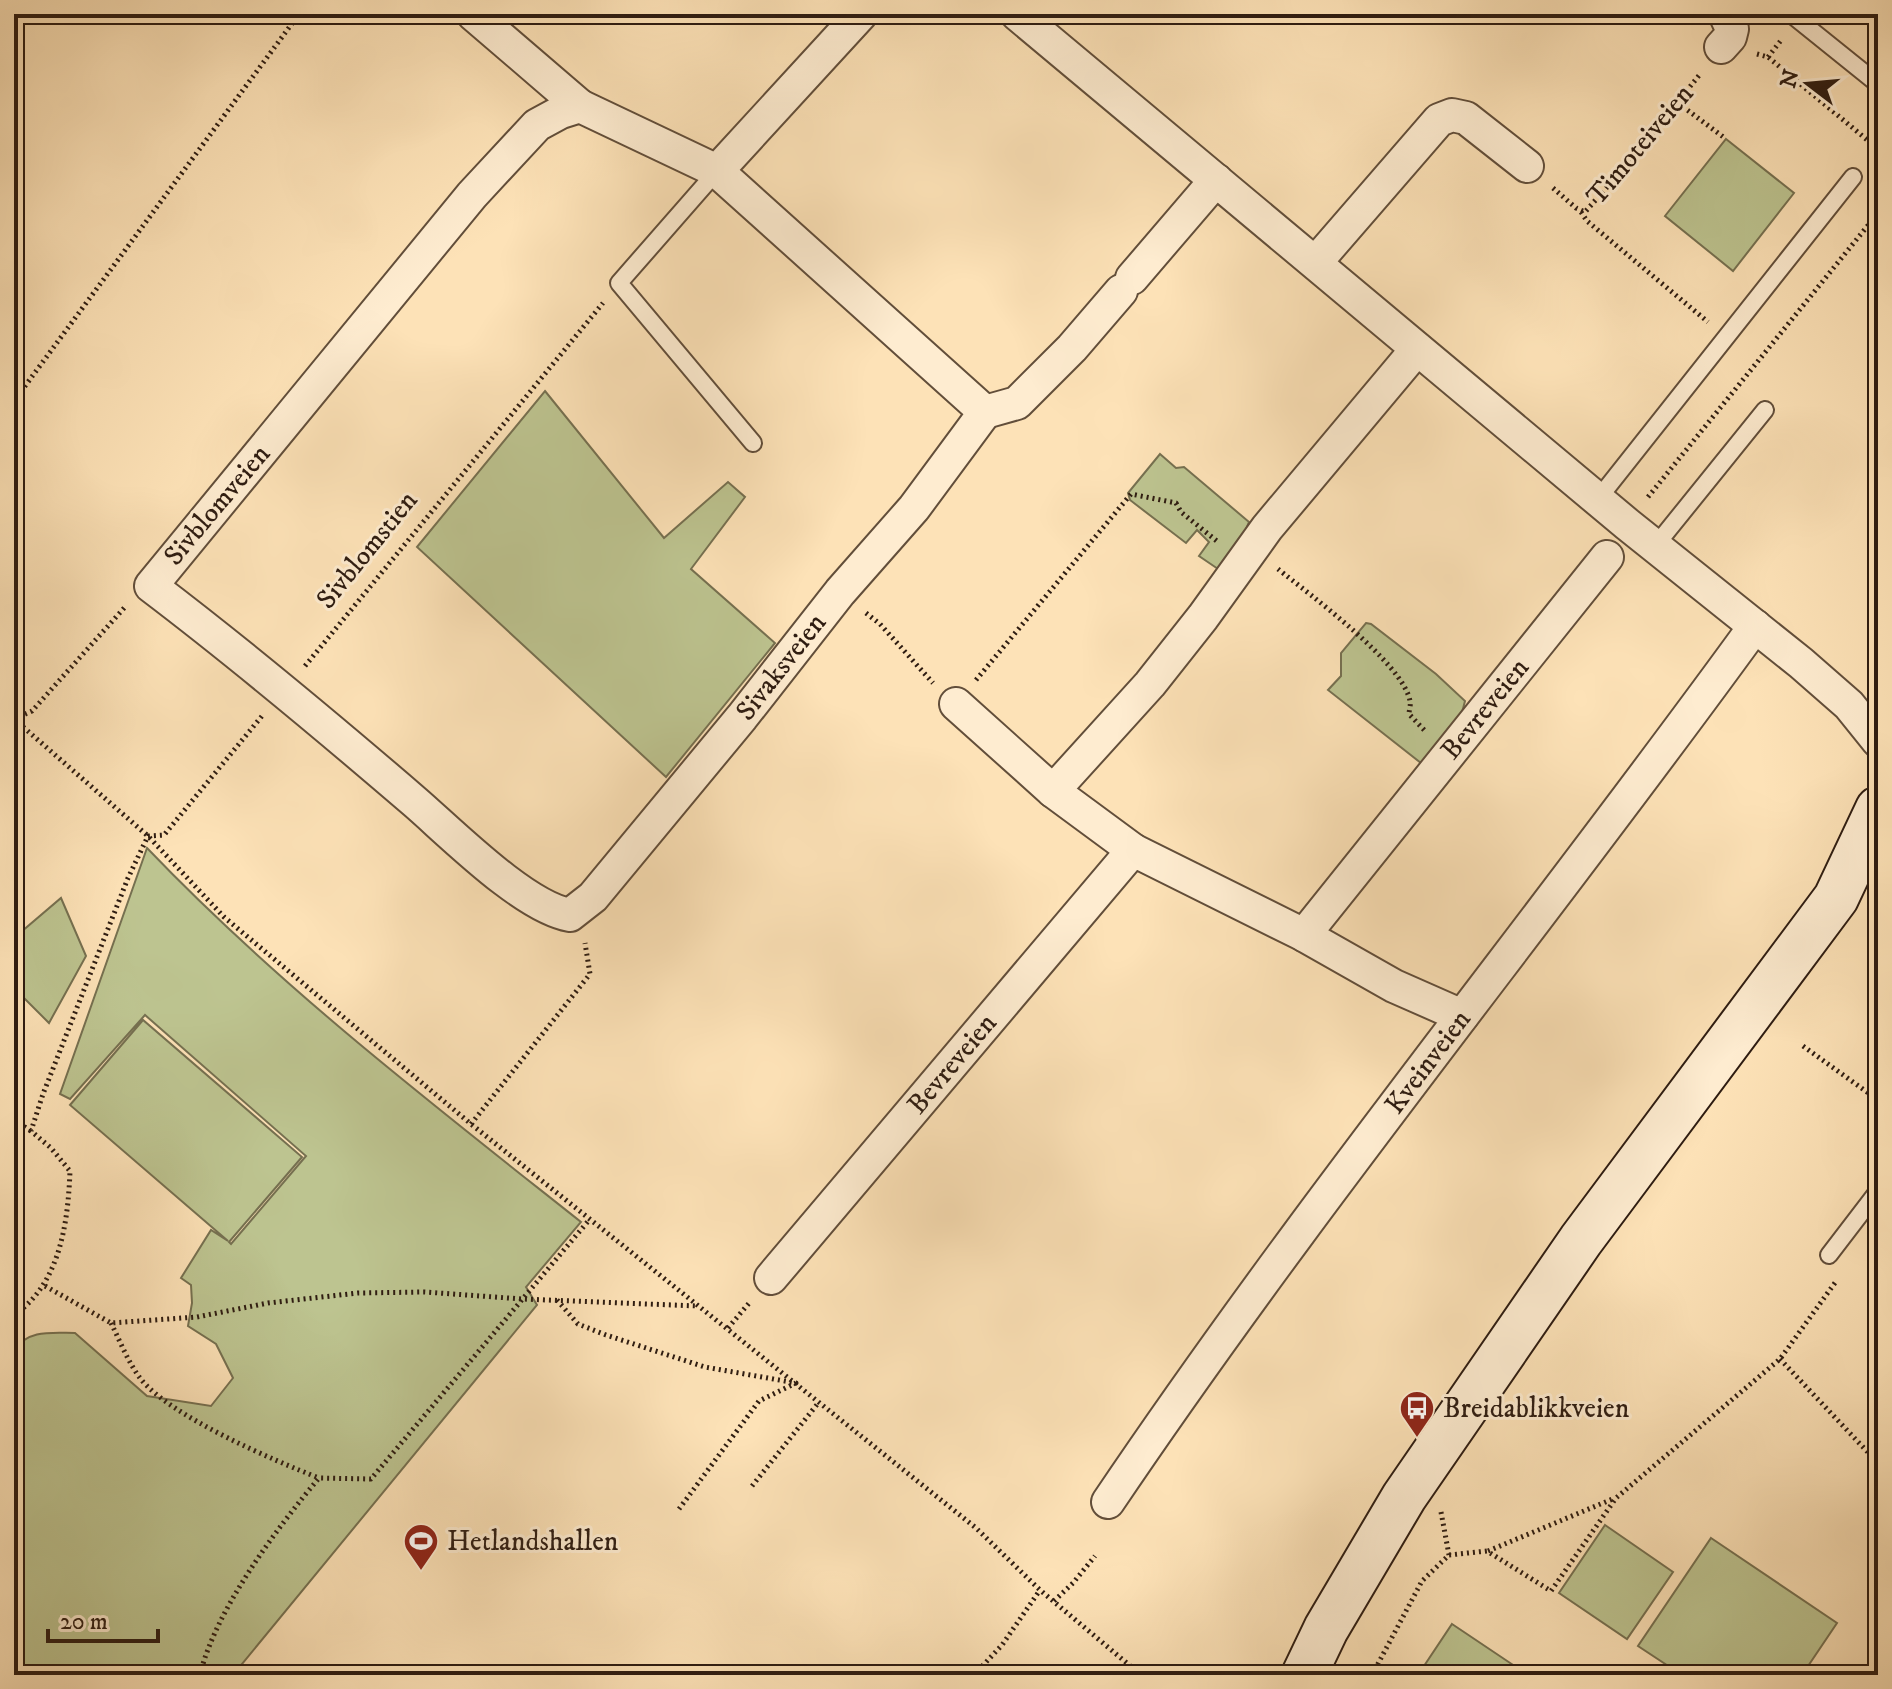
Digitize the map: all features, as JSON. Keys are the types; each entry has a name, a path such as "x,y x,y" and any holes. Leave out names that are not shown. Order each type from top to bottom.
{"main road":[{"path":"1836,898 1878,809"},
{"path":"1304,1675 1326,1629 1404,1497 1581,1240 1836,898 1878,858"}],"street":[{"path":"473,14 580,106 717,171 985,412 1017,403 1072,348 1216,180"},
{"path":"717,171 861,14"},
{"path":"1033,19 1216,180 1417,349 1755,626 1864,710 1878,741"},
{"name":"Sivblomveien","path":"570,915 554,912 489,867 283,690 151,586 472,195 537,125 580,106"},
{"path":"1316,262 1439,120 1452,115 1466,118 1527,166"},
{"path":"1053,791 1150,684 1258,540 1417,349"},
{"name":"Sivaksveien","path":"570,915 603,886 840,592 914,508 985,412"},
{"name":"Bevreveien","path":"1304,935 1607,557"},
{"name":"Kveinveien","path":"1108,1502 1173,1407 1462,1016 1615,818 1755,626"},
{"path":"956,704 1053,791 1133,850 1304,935 1394,986 1462,1016"},
{"name":"Bevreveien","path":"771,1278 1133,850"}],"lane":[{"path":"1791,14 1878,84"},
{"path":"717,171 619,283 753,443"},
{"path":"1598,499 1728,338 1788,255 1853,177"},
{"path":"1656,545 1765,410"},
{"path":"1829,1255 1878,1191"}],"path":[{"path":"14,401 299,14"},
{"path":"1725,33 1744,50 1768,57 1878,149"},
{"name":"Timoteiveien","path":"1527,166 1581,212 1587,209 1678,103 1725,33"},
{"path":"1678,103 1726,139"},
{"path":"1581,212 1587,221 1728,338"},
{"path":"1647,498 1878,213"},
{"name":"Sivblomstien","path":"148,836 164,835 619,283"},
{"path":"840,592 880,624 927,677 956,704 1131,494 1176,503 1181,512 1234,555 1258,540 1263,563 1276,567 1369,645 1401,682 1410,701 1409,714 1449,754"},
{"path":"151,586 126,607 32,711 14,719 148,836 224,917 471,1124 976,1528 1040,1590 1141,1675"},
{"path":"31,1131 128,878 148,836"},
{"path":"471,1124 590,974 586,943 570,915"},
{"path":"1803,1046 1878,1100"},
{"path":"14,1120 51,1148 70,1171 69,1201 62,1235 45,1286 14,1315"},
{"path":"45,1286 111,1323 141,1379 168,1403 255,1450 319,1478 371,1479 590,1219"},
{"path":"1487,1551 1551,1591 1616,1498 1780,1359 1838,1279"},
{"path":"111,1323 197,1317 268,1303 358,1293 425,1292 699,1306"},
{"path":"557,1300 578,1324 606,1335 705,1367 796,1383"},
{"path":"1780,1359 1878,1463"},
{"path":"679,1509 759,1401 796,1383"},
{"path":"752,1486 819,1402"},
{"path":"200,1675 219,1622 288,1516 319,1478"},
{"path":"1439,1497 1449,1555"},
{"path":"1372,1675 1422,1581 1449,1555 1487,1551 1616,1498"},
{"path":"1054,1601 1095,1556"},
{"path":"974,1675 1002,1645 1040,1590"}],"green space":[{"path":"1726,139 1794,193 1733,271 1665,216"},
{"path":"545,391 664,538 728,482 745,497 691,569 775,643 666,777 417,547"},
{"path":"1160,454 1176,468 1184,467 1249,522 1237,551 1221,571 1199,556 1209,542 1197,530 1186,543 1130,500 1128,493"},
{"path":"1366,623 1436,674 1465,701 1457,732 1426,767 1328,690 1341,676 1341,653"},
{"path":"147,848 197,899 303,996 581,1222 526,1287 537,1305 233,1675 14,1675 14,1351 19,1344 33,1336 75,1333 147,1396 211,1406 233,1378 216,1344 188,1326 191,1285 181,1278 211,1230 228,1241 70,1105 143,1020 302,1157 229,1242 231,1244 306,1156 145,1015 70,1099 60,1094"},
{"path":"61,898 86,956 49,1023 14,988 14,938"},
{"path":"1605,1525 1673,1572 1627,1639 1559,1593"},
{"path":"1711,1538 1837,1623 1802,1675 1682,1675 1638,1646"},
{"path":"1452,1624 1528,1675 1418,1675"}],"place":[{"name":"Breidablikkveien","path":"1417,1439"},
{"name":"Hetlandshallen","path":"421,1572"}]}
